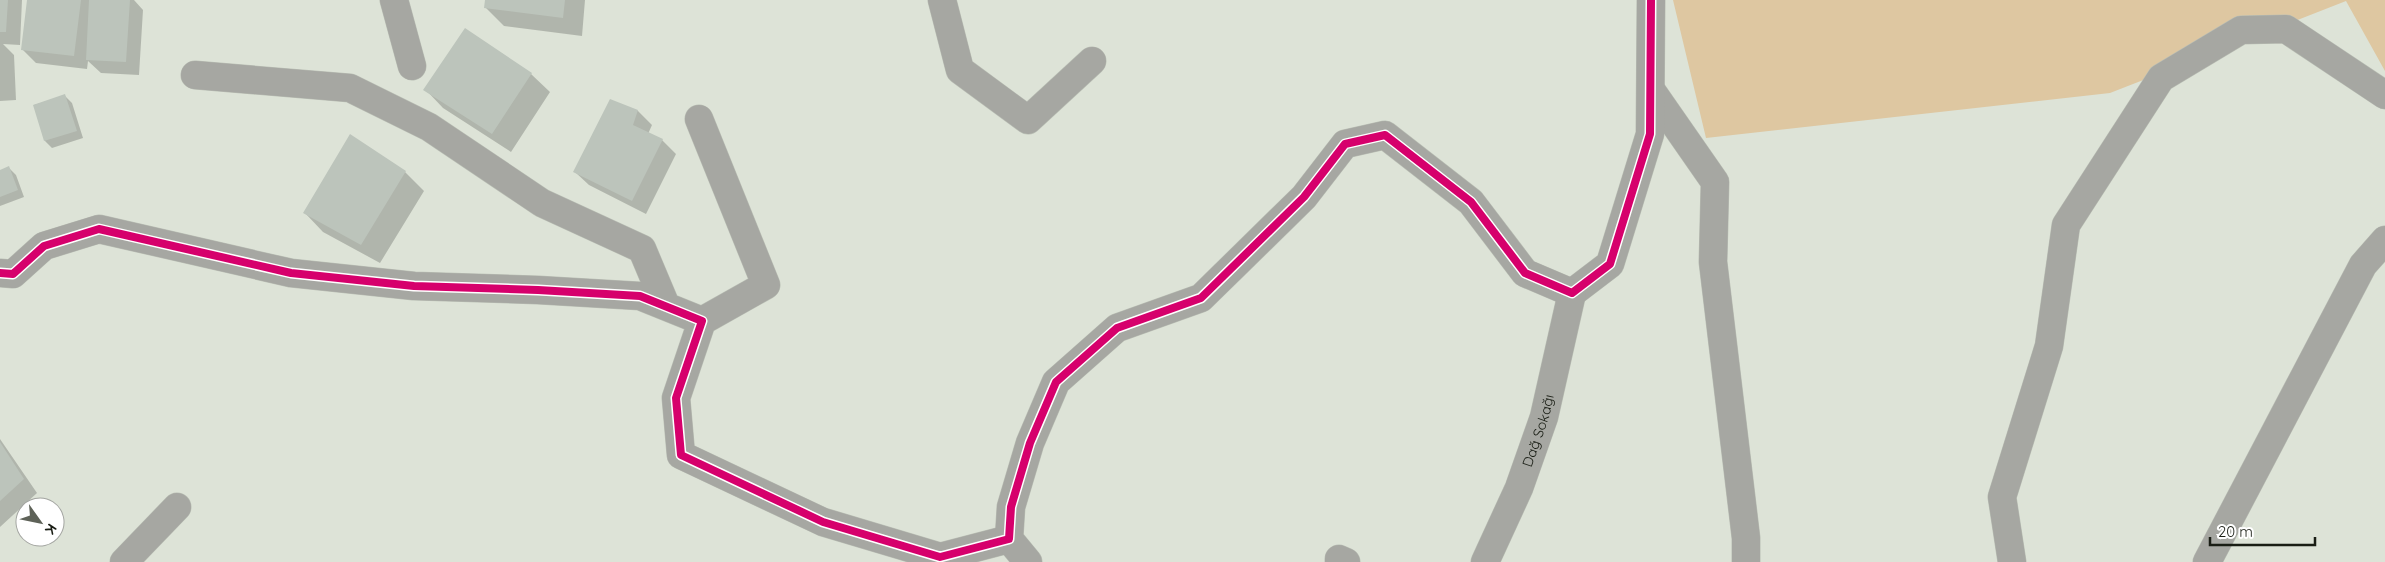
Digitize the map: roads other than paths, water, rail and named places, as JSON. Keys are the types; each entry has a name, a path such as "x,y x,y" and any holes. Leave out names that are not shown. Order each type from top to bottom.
{"street":[{"path":"394,0 412,66"},
{"path":"942,0 960,70 1028,120 1092,61"},
{"path":"1028,562 1009,539 1011,507 1030,443 1056,382 1116,328 1201,298 1304,197 1345,144 1385,135 1471,202 1525,273 1572,293 1610,264 1650,134 1651,0"},
{"path":"2012,562 2002,496 2049,346 2066,225 2161,78 2241,30 2286,29 2385,95"},
{"path":"195,75 350,88 429,127 542,202 642,250 666,306"},
{"path":"1651,90 1715,182 1713,262 1746,538 1746,562"},
{"path":"699,119 766,285 702,321 676,398 680,455 823,522 940,557 1009,539"},
{"path":"0,273 13,274 44,246 99,229 291,273 414,286 640,296 702,321"},
{"path":"2207,562 2363,266 2385,240"},
{"name":"Dağ Sokağı","path":"1485,562 1519,488 1544,417 1572,293"},
{"path":"124,562 177,507"},
{"path":"1339,562 1339,559 1346,562"}]}
